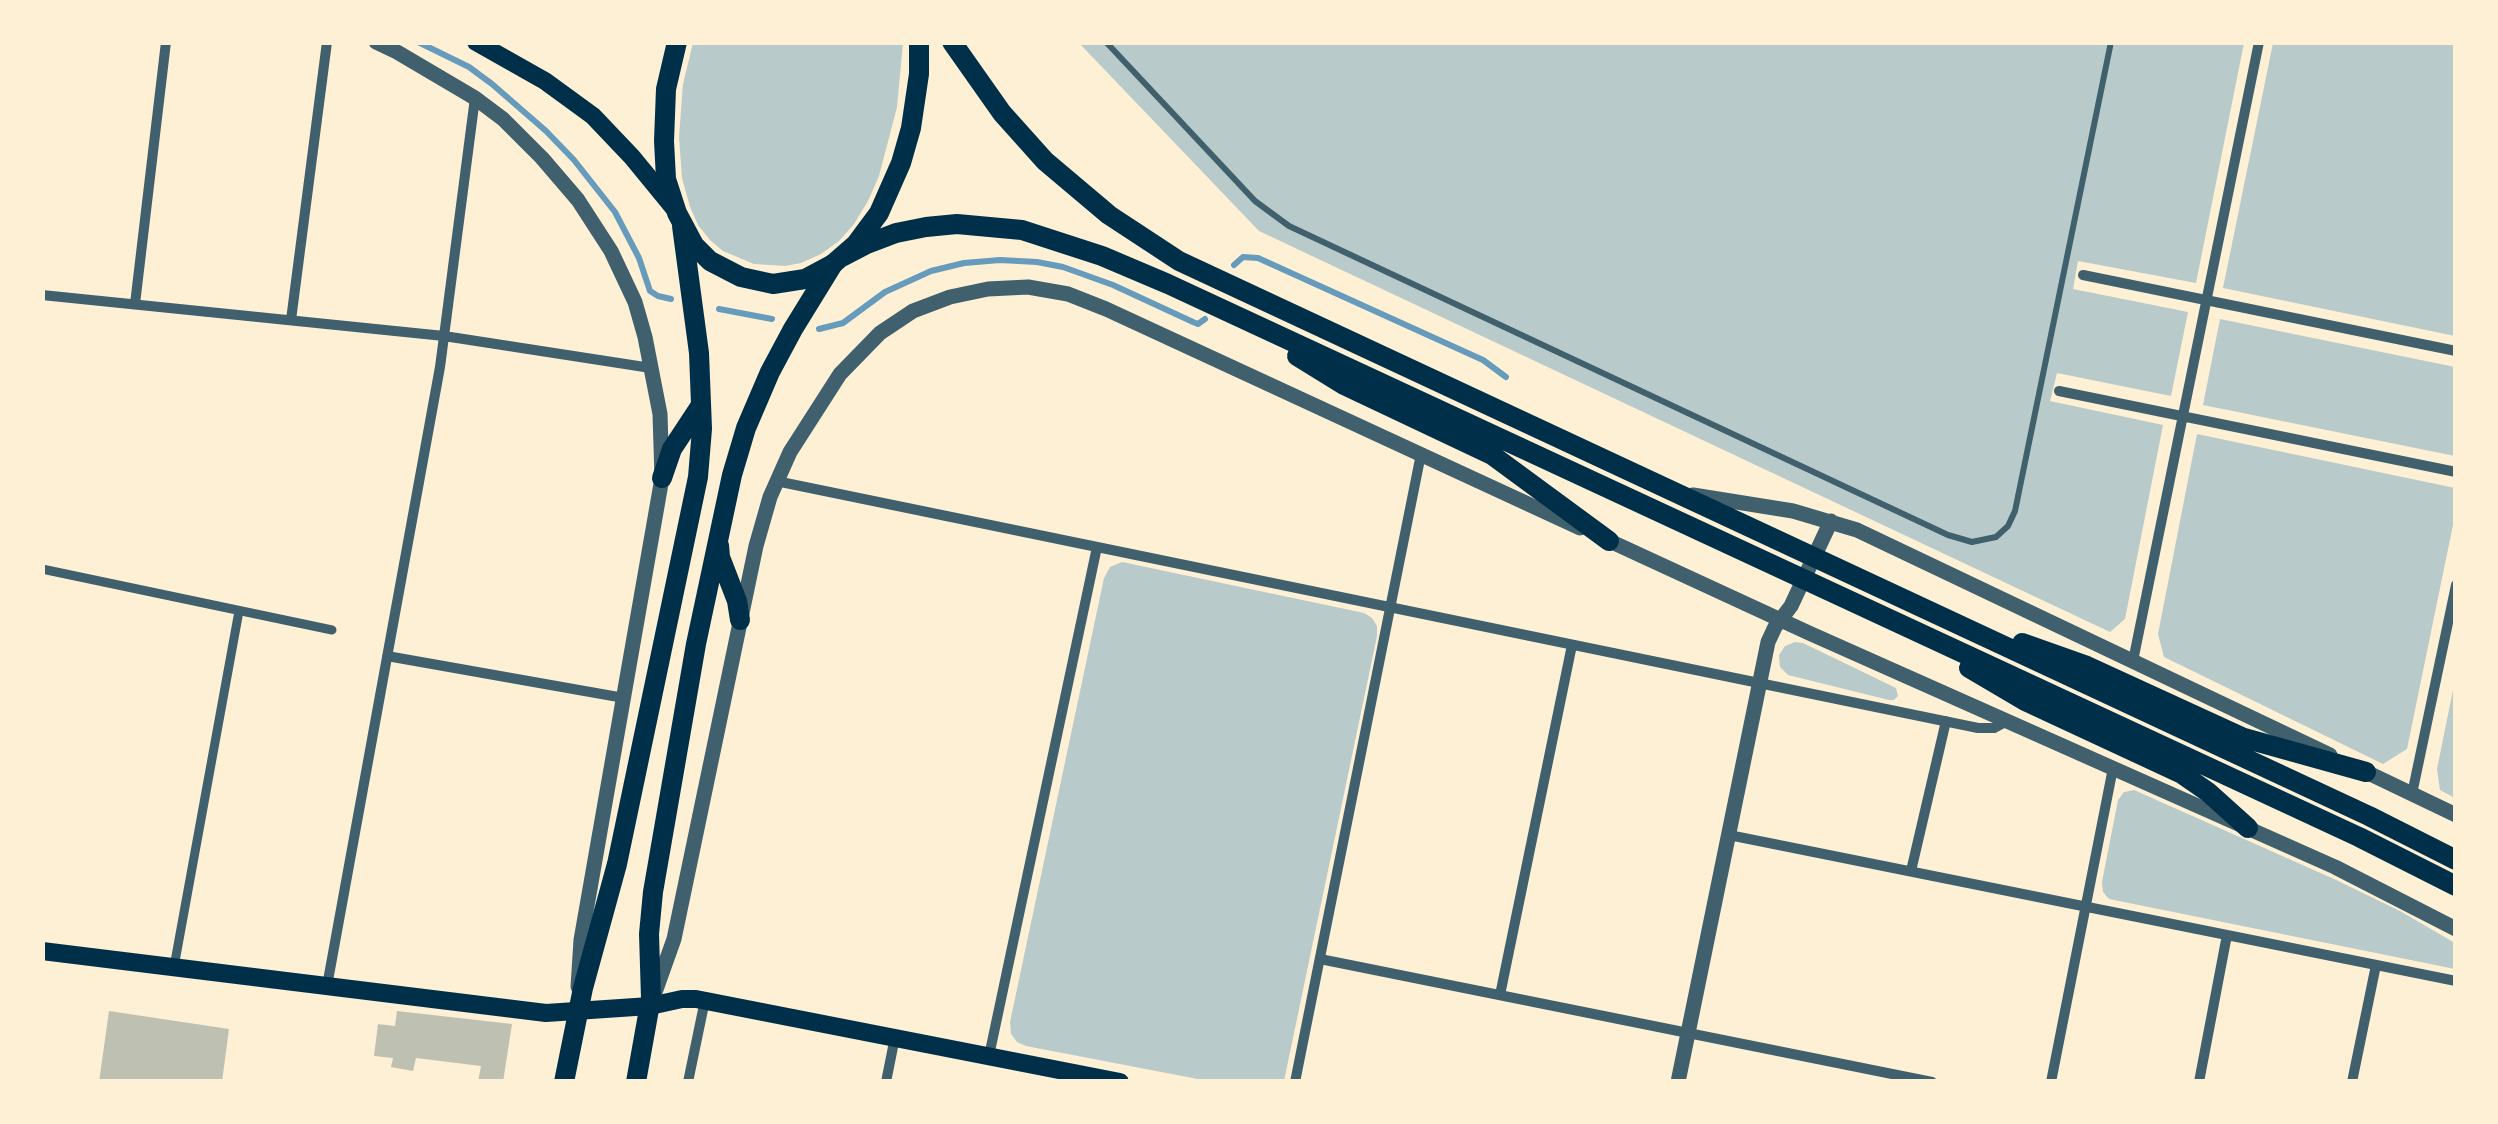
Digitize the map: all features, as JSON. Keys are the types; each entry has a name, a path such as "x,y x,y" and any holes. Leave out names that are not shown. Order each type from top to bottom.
{"main road":[{"path":"476,42 557,88 592,116 632,157 701,254 740,277 784,283 806,279 876,240 916,228 957,224 1010,228 1046,236 1102,256 1232,314 2456,886"},
{"path":"564,1082 617,864 694,501 700,452 696,314 679,219 666,178 664,141 666,90 678,42"},
{"path":"636,1082 650,1006 652,899 696,644 738,452 787,339 838,261 879,213 901,163 914,111 920,42"},
{"path":"952,42 1002,113 1045,160 1109,215 1197,271 2456,860"},
{"path":"1232,314 1337,381 1492,455 1609,541"},
{"path":"662,478 672,449 701,406"},
{"path":"718,537 720,557 740,620"},
{"path":"1942,617 2072,660 2244,738 2366,772"},
{"path":"1896,622 2016,696 2182,774 2248,828"},
{"path":"42,951 540,1012 650,1006 682,998 706,1000 989,1056 1078,1078 1120,1082"}],"street":[{"path":"135,304 166,42"},
{"path":"291,320 327,42"},
{"path":"376,42 475,98 503,119 567,186 628,285 652,368 661,430 662,478 581,940 578,1012"},
{"path":"2132,660 2259,42"},
{"path":"327,986 444,336 475,98"},
{"path":"2083,275 2456,352"},
{"path":"650,1006 676,931 760,529 776,480 840,374 880,332 914,311 969,292 1008,287 1068,294 1106,309 1781,620 2374,885 2456,928"},
{"path":"42,294 444,336 652,368"},
{"path":"2059,391 2456,472"},
{"path":"1295,1082 1421,454"},
{"path":"776,480 1946,721 1988,729 2006,721"},
{"path":"1672,492 1794,511 1881,540 2456,815"},
{"path":"1678,1082 1770,638 1791,606 1831,521"},
{"path":"989,1056 1098,547"},
{"path":"42,569 332,630"},
{"path":"2412,794 2456,585"},
{"path":"174,967 239,611"},
{"path":"1500,995 1572,644"},
{"path":"387,656 624,698"},
{"path":"2439,664 2456,667"},
{"path":"1911,872 1946,721"},
{"path":"2050,1082 2113,768"},
{"path":"1729,835 2456,981"},
{"path":"2199,1082 2228,935"},
{"path":"1320,959 1932,1082"},
{"path":"2352,1082 2376,965"},
{"path":"688,1082 706,1000"},
{"path":"886,1082 895,1037"}],"lane":[{"path":"1106,42 1247,194 1289,226 1955,538 1972,542 1996,537 2008,526 2015,511 2111,42"}],"shaded area":[{"path":"693,43 903,43 897,107 879,176 854,224 821,254 785,266 754,264 723,251 698,225 682,178 679,137 683,84"},
{"path":"1079,43 2244,43 2196,283 2078,261 2073,289 2188,312 2171,396 2057,373 2050,401 2163,425 2125,619 2110,632 1259,231"},
{"path":"2273,43 2455,43 2455,336 2223,288"},
{"path":"2220,319 2455,367 2455,456 2203,405"},
{"path":"2197,434 2455,488 2455,515 2407,749 2383,764 2164,657 2158,634"},
{"path":"1122,562 1364,613 1377,626 1284,1081 1208,1081 1026,1046 1011,1034 1010,1022 1104,578 1110,567"},
{"path":"1795,642 1896,688 1898,696 1889,700 1788,675 1780,667 1779,655 1785,646"},
{"path":"2455,680 2455,798 2440,790 2437,769"},
{"path":"2134,790 2400,911 2455,943 2455,969 2109,899 2102,882 2118,800 2124,792"}],"building":[{"path":"109,1011 229,1029 222,1082 99,1082"},
{"path":"397,1011 512,1024 503,1082 478,1082 481,1066 416,1058 413,1071 391,1067 393,1058 374,1056 378,1024 395,1026"}],"waterway":[{"path":"418,42 469,67 546,131 615,212 639,258 650,291 671,299"},
{"path":"1234,265 1243,257 1258,258 1483,360 1506,377"},
{"path":"819,329 843,323 885,292 931,271 1000,260 1063,267 1198,324 1205,319"},
{"path":"719,309 772,319"}]}
